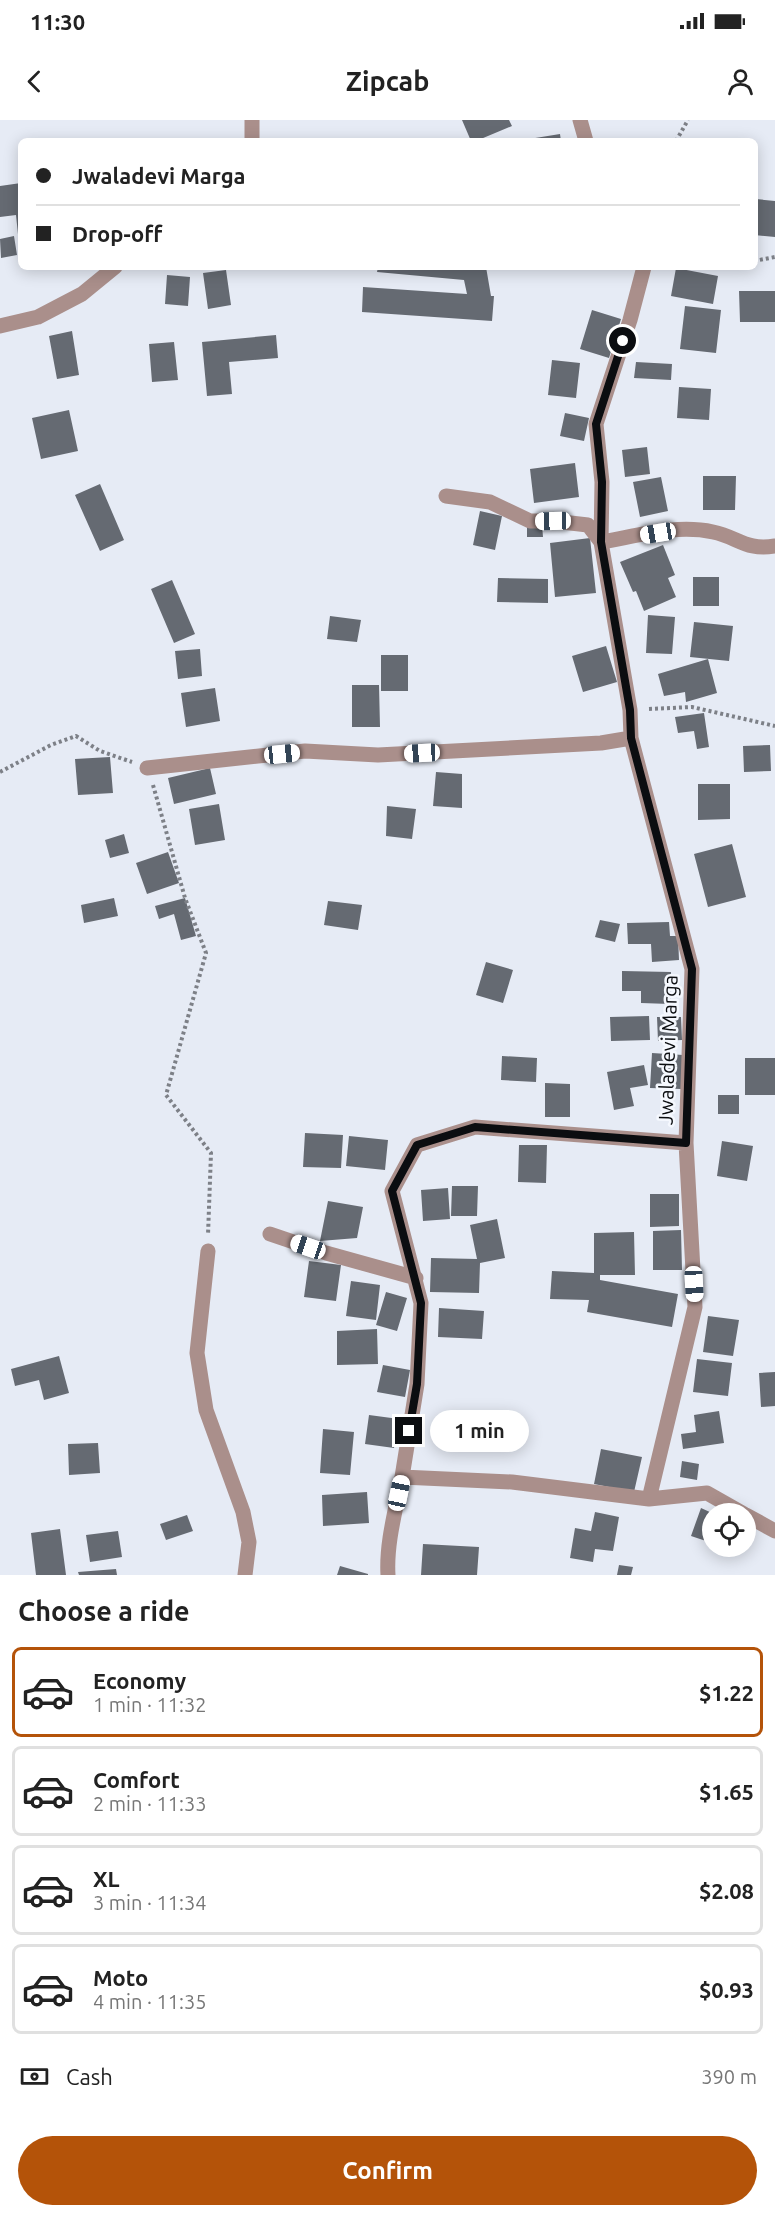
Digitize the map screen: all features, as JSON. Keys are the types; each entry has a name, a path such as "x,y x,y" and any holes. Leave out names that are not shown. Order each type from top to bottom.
{"street":[{"path":"252,120 252,138"},
{"path":"580,120 585,138"},
{"path":"0,326 38,317 56,308 82,294 111,270"},
{"name":"Jwaladevi Marga","path":"643,270 630,320 596,424 602,482 601,542 630,710 631,738 692,969 686,1143 695,1307 649,1499"},
{"path":"446,496 490,502 530,522 553,521 588,525 601,542 677,530 713,532 758,549 775,546"},
{"path":"147,768 305,751 378,756 601,743 631,738"},
{"path":"388,1575 387,1563 392,1525 417,1384 421,1303 392,1191 417,1145 475,1127 686,1143"},
{"path":"270,1234 326,1253 416,1278"},
{"path":"208,1251 197,1353 206,1410 243,1512 249,1542 245,1575"},
{"path":"402,1478 512,1482 649,1499 707,1493 725,1503"},
{"path":"756,1520 775,1531"}],"path":[{"path":"678,138 688,120"},
{"path":"758,260 775,257"},
{"path":"630,710 692,707 775,726"},
{"path":"0,772 51,745 76,736 100,751 147,768 185,897 206,953 166,1095 211,1153 208,1251"}],"building":[{"path":"462,120 509,120 512,126 483,138 470,138"},
{"path":"560,134 561,138 535,138"},
{"path":"18,183 18,234 16,215 0,217 0,186"},
{"path":"758,199 775,201 775,237 758,235"},
{"path":"14,236 17,255 1,258 0,239"},
{"path":"226,270 231,305 208,309 203,273"},
{"path":"377,270 487,270 491,296 494,296 492,321 362,312 363,287 467,294 464,280 377,272"},
{"path":"676,270 718,276 713,304 671,296"},
{"path":"167,275 190,277 188,306 165,304"},
{"path":"739,291 775,291 775,322 740,322"},
{"path":"685,306 721,310 716,353 680,349"},
{"path":"592,310 621,319 609,358 580,349"},
{"path":"72,331 79,375 57,379 49,336"},
{"path":"276,335 278,358 229,362 232,394 207,396 202,342"},
{"path":"174,342 178,380 152,382 149,344"},
{"path":"552,360 580,363 576,398 548,395"},
{"path":"636,362 672,364 671,380 634,378"},
{"path":"679,387 711,389 709,420 677,418"},
{"path":"69,410 78,451 41,459 32,418"},
{"path":"565,413 589,418 584,441 560,436"},
{"path":"647,447 650,474 625,477 622,450"},
{"path":"575,463 579,497 534,503 530,469"},
{"path":"703,476 736,476 735,510 703,510"},
{"path":"661,477 668,511 640,517 633,482"},
{"path":"100,484 124,540 100,551 75,495"},
{"path":"480,511 502,516 495,550 473,545"},
{"path":"542,525 543,537 527,537 527,526"},
{"path":"590,538 596,593 555,597 550,543"},
{"path":"663,545 675,575 668,578 676,597 644,611 620,562"},
{"path":"693,577 719,577 719,606 693,606"},
{"path":"498,578 548,579 548,603 497,602"},
{"path":"172,580 195,634 174,643 151,589"},
{"path":"648,615 675,617 672,654 646,653"},
{"path":"330,616 361,620 357,642 327,639"},
{"path":"694,622 733,626 729,661 690,657"},
{"path":"606,646 617,682 583,692 572,656"},
{"path":"200,649 202,676 178,679 175,651"},
{"path":"381,655 408,655 408,691 381,691"},
{"path":"708,659 717,693 686,702 685,692 664,696 658,674"},
{"path":"352,685 379,685 380,727 352,727"},
{"path":"215,688 220,721 186,727 181,693"},
{"path":"704,713 709,747 697,749 694,731 678,733 675,717"},
{"path":"770,745 771,771 744,772 743,746"},
{"path":"110,757 113,793 78,795 75,759"},
{"path":"210,768 216,794 174,804 168,778"},
{"path":"436,772 462,774 462,808 433,806"},
{"path":"698,784 730,784 730,819 698,820"},
{"path":"219,804 225,840 195,845 189,809"},
{"path":"387,806 416,809 412,839 386,836"},
{"path":"124,834 129,853 110,858 105,840"},
{"path":"732,844 746,897 708,907 694,854"},
{"path":"168,852 179,883 147,894 136,863"},
{"path":"114,898 118,916 84,923 81,905"},
{"path":"185,898 196,936 181,940 174,914 159,919 155,906"},
{"path":"328,901 362,905 358,930 324,925"},
{"path":"600,920 620,924 615,942 595,937"},
{"path":"669,922 670,936 678,936 679,960 652,962 651,944 628,944 627,923"},
{"path":"486,962 513,970 503,1003 476,995"},
{"path":"622,971 671,972 670,1004 641,1003 641,991 622,991"},
{"path":"649,1016 650,1040 611,1041 610,1017"},
{"path":"657,1017 681,1017 682,1040 658,1041"},
{"path":"652,1053 683,1055 681,1089 650,1088"},
{"path":"502,1056 537,1058 536,1082 501,1080"},
{"path":"745,1058 775,1058 775,1095 745,1095"},
{"path":"644,1065 648,1085 630,1088 634,1106 614,1110 607,1072"},
{"path":"545,1083 570,1084 570,1117 545,1117"},
{"path":"718,1095 739,1095 739,1114 718,1114"},
{"path":"305,1133 343,1135 341,1168 303,1167"},
{"path":"349,1136 388,1140 385,1170 346,1166"},
{"path":"722,1141 753,1146 747,1181 717,1176"},
{"path":"519,1145 547,1145 546,1183 518,1182"},
{"path":"452,1186 478,1186 477,1216 451,1216"},
{"path":"448,1188 450,1219 423,1221 421,1190"},
{"path":"650,1194 679,1194 679,1226 650,1227"},
{"path":"328,1201 363,1207 357,1238 320,1241"},
{"path":"497,1219 505,1258 480,1263 479,1293 430,1292 431,1258 477,1259 470,1225"},
{"path":"681,1230 682,1270 653,1270 653,1231"},
{"path":"634,1232 635,1275 600,1275 600,1280 678,1294 672,1327 587,1312 589,1300 550,1299 552,1271 594,1273 594,1233"},
{"path":"309,1261 341,1265 336,1301 304,1297"},
{"path":"351,1281 380,1285 376,1320 346,1316"},
{"path":"386,1292 407,1298 397,1331 376,1325"},
{"path":"439,1308 484,1311 482,1339 438,1337"},
{"path":"708,1316 739,1320 733,1356 703,1352"},
{"path":"377,1329 378,1364 337,1365 337,1331"},
{"path":"59,1356 69,1393 44,1400 39,1380 15,1386 11,1369"},
{"path":"697,1359 732,1363 728,1396 693,1392"},
{"path":"383,1365 410,1370 405,1397 377,1392"},
{"path":"775,1372 775,1406 761,1407 759,1373"},
{"path":"719,1411 724,1443 683,1449 681,1434 696,1432 694,1415"},
{"path":"369,1415 399,1419 394,1448 365,1444"},
{"path":"323,1429 354,1432 350,1475 320,1473"},
{"path":"98,1443 100,1473 69,1475 68,1444"},
{"path":"601,1449 642,1457 634,1492 594,1484"},
{"path":"682,1461 699,1464 697,1480 680,1477"},
{"path":"367,1492 369,1523 323,1526 322,1495"},
{"path":"701,1508 702,1540 691,1536"},
{"path":"595,1512 619,1517 613,1551 595,1549 593,1562 570,1558 575,1528 591,1531"},
{"path":"187,1515 193,1531 166,1540 160,1524"},
{"path":"60,1529 66,1575 36,1575 31,1533"},
{"path":"118,1531 122,1557 90,1562 86,1535"},
{"path":"423,1544 479,1547 477,1575 421,1575"},
{"path":"619,1565 633,1567 631,1575 617,1575"},
{"path":"340,1566 368,1574 368,1575 337,1575"},
{"path":"116,1569 117,1575 79,1575 78,1572"}],"route":[{"path":"409,1431 417,1384 421,1303 392,1191 417,1145 475,1127 686,1143 692,969 631,738 630,710 601,542 602,482 596,424 623,341"}]}
